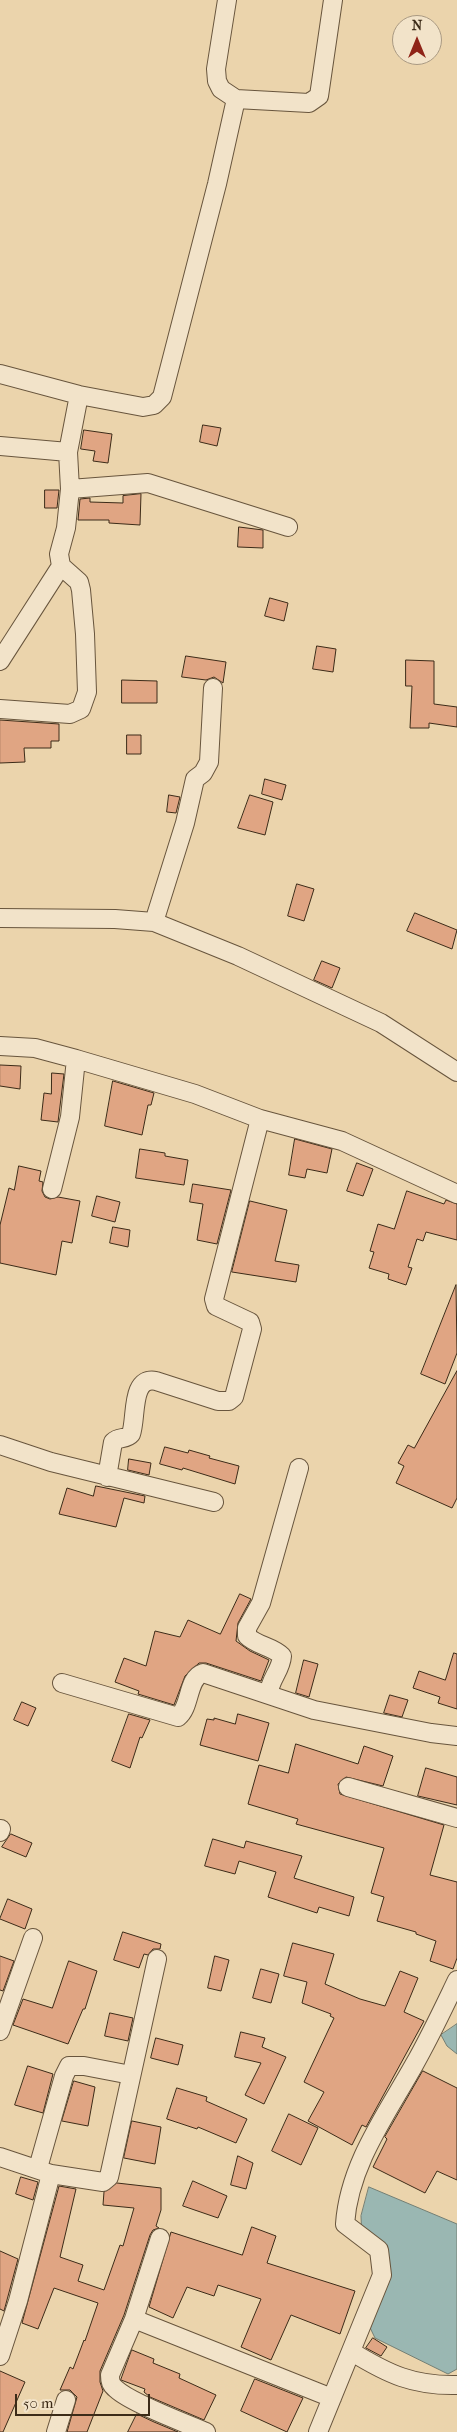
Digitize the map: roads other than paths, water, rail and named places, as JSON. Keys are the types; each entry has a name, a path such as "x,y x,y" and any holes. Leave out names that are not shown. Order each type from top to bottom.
{"street":[{"path":"227,0 216,69 217,81 221,89 236,99 309,102 315,101 319,96 333,0"},
{"path":"0,374 79,396 143,407 154,405 162,397 217,184 236,99"},
{"path":"0,709 70,714 78,712 84,704 86,692 86,634 81,590 78,582 61,566 59,554 66,528 70,489 68,452 79,396"},
{"path":"0,446 68,452"},
{"path":"70,489 148,483 288,527"},
{"path":"0,661 61,566"},
{"path":"154,922 185,823 195,779 203,773 209,762 213,688"},
{"path":"0,918 115,919 154,922 238,956 382,1023 457,1072"},
{"path":"0,1046 35,1048 76,1059 195,1094 260,1119 342,1141 457,1194"},
{"path":"52,1189 70,1116 76,1059"},
{"path":"107,1477 113,1442 117,1438 127,1438 131,1434 139,1389 144,1382 149,1379 218,1401 229,1401 234,1397 252,1329 250,1322 216,1306 214,1299 260,1119"},
{"path":"0,1445 51,1462 107,1477 214,1502"},
{"path":"269,1694 269,1685 282,1664 282,1656 276,1650 252,1642 247,1636 247,1628 261,1603 299,1468"},
{"path":"62,1683 178,1717 186,1706 196,1677 203,1673 314,1710 431,1733 457,1736"},
{"path":"348,1787 457,1818"},
{"path":"0,2031 33,1938"},
{"path":"0,2157 45,2171 103,2182 109,2177 157,1959"},
{"path":"318,2432 382,2275 379,2250 345,2224 346,2211 358,2166 424,2048 457,1980"},
{"path":"0,2356 18,2301 64,2076 69,2066 84,2066 131,2075"},
{"path":"160,2238 134,2319 114,2367 110,2382 117,2390 130,2398 206,2432"},
{"path":"134,2319 332,2398"},
{"path":"352,2352 382,2370 403,2379 434,2385 457,2385"},
{"path":"56,2432 66,2400"}],"water":[{"path":"457,2024 457,2054 447,2046 441,2035"},
{"path":"369,2187 457,2224 457,2369 448,2374 375,2338 363,2313 380,2256 362,2239 361,2216"}]}
